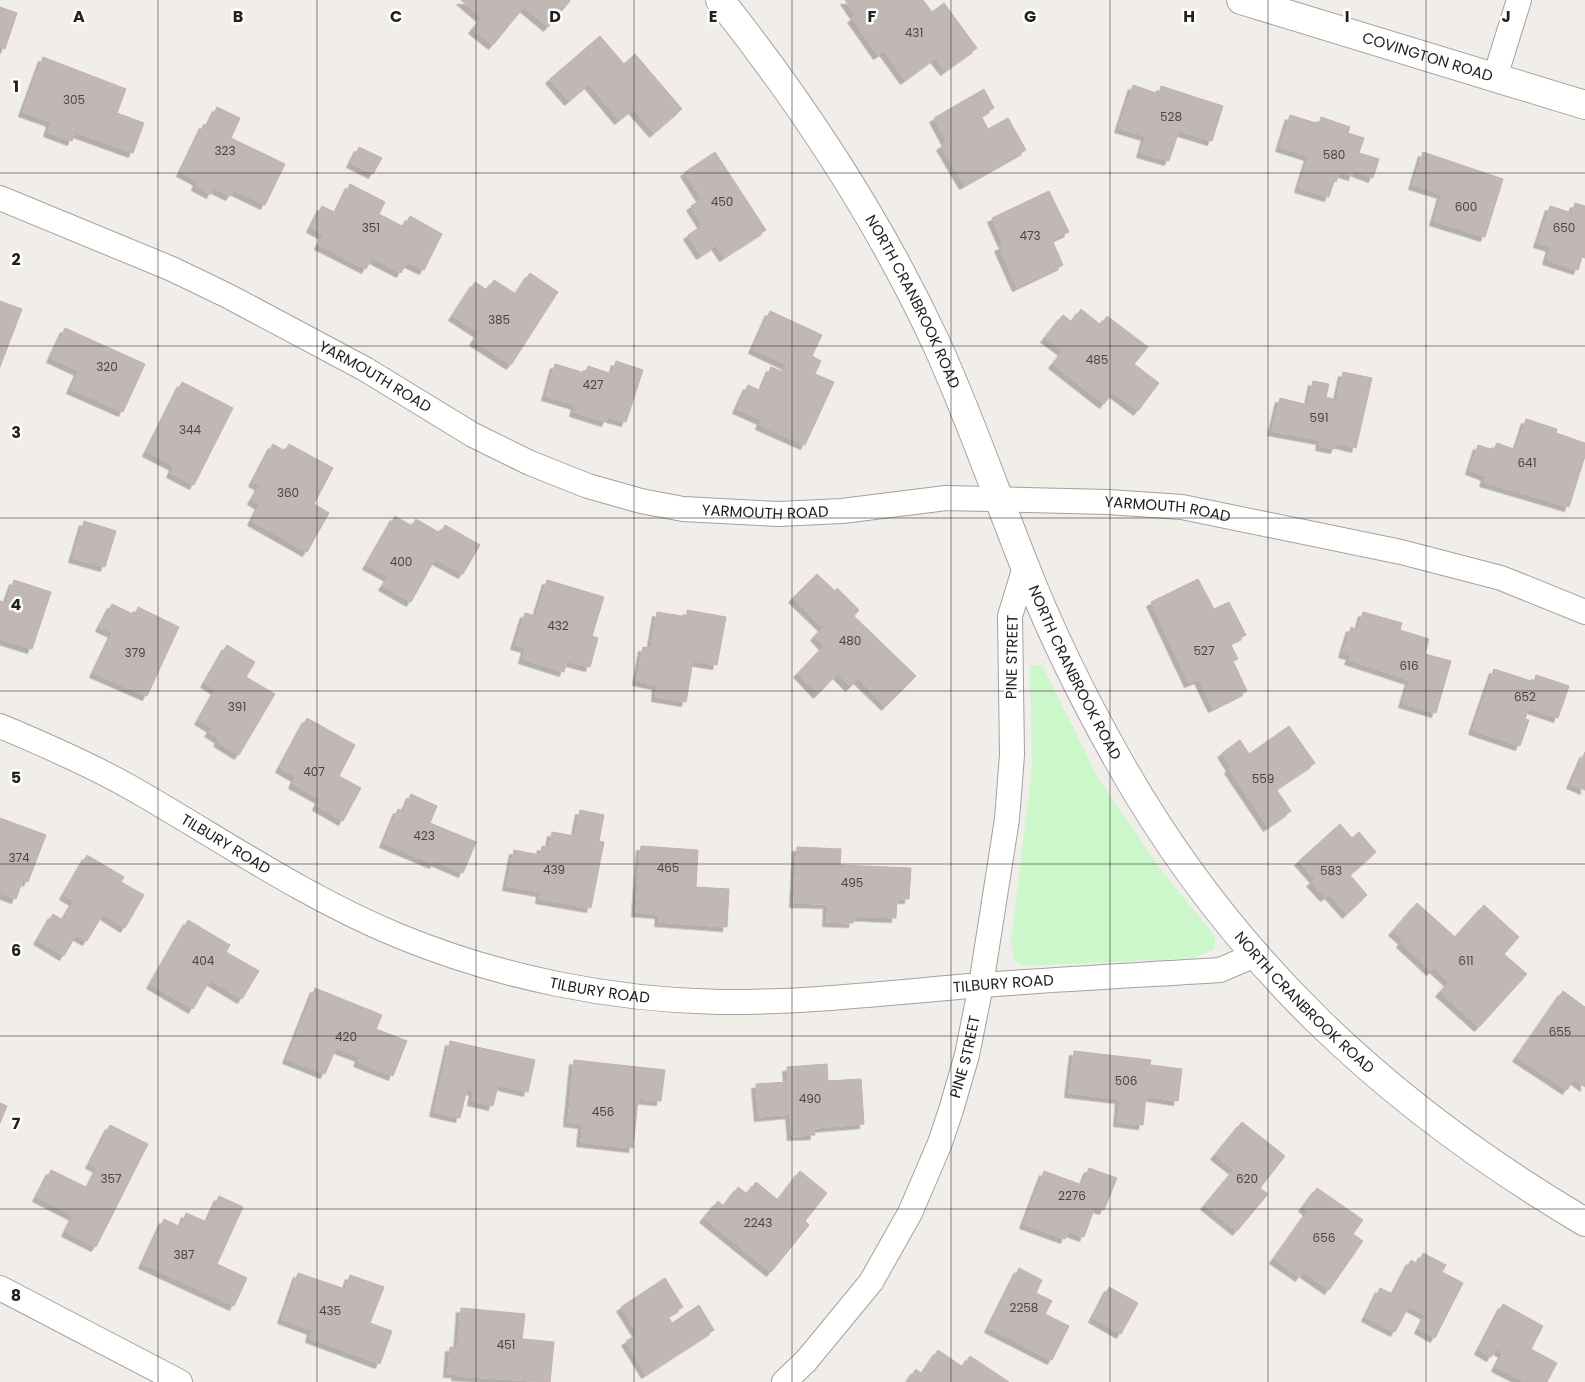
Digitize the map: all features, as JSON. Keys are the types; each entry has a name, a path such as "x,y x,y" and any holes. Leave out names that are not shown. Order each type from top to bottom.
{"street":[{"name":"NORTH CRANBROOK ROAD","path":"720,0 789,91 837,161 879,233 936,343 1025,567 1088,706 1118,762 1189,872 1255,955 1310,1014 1389,1087 1454,1138 1528,1188 1585,1222"},
{"name":"COVINGTON ROAD","path":"1242,0 1585,105"},
{"path":"1495,77 1519,0"},
{"name":"YARMOUTH ROAD","path":"0,198 180,273 365,369 473,435 530,463 588,486 641,501 683,509 732,514 842,511 946,498 1108,502 1192,509 1401,552 1501,578 1585,612"},
{"name":"PINE STREET","path":"784,1382 806,1361 871,1282 910,1213 940,1143 951,1110 967,1055 982,985 1007,819 1012,755 1010,616 1025,567"},
{"name":"TILBURY ROAD","path":"0,726 44,744 126,785 301,890 396,935 496,970 618,994 716,1002 819,998 982,985 1220,970 1255,955"},
{"path":"0,1288 180,1382"}],"green space":[{"path":"1030,665 1042,665 1098,778 1162,871 1215,936 1214,949 1193,958 1024,966 1014,961 1011,943 1032,767"}],"building":[{"path":"461,0 570,1 548,27 524,7 493,45 473,29 482,18"},
{"path":"845,0 923,0 932,12 944,3 977,48 945,71 935,58 905,80 884,51 878,55 852,18 856,16"},
{"path":"0,7 17,13 5,49 0,47"},
{"path":"600,36 624,64 635,54 682,109 654,133 633,109 619,120 589,84 569,101 550,79"},
{"path":"43,57 126,89 117,113 144,123 133,153 75,132 72,141 48,132 51,122 23,112"},
{"path":"1133,85 1159,94 1161,86 1223,106 1212,141 1179,131 1169,161 1141,153 1146,136 1119,128"},
{"path":"984,89 994,108 981,116 988,129 1008,118 1026,150 964,185 941,146 947,142 934,118"},
{"path":"217,107 240,118 231,138 285,164 265,205 234,190 230,196 214,188 211,194 196,186 198,181 181,172 204,124 208,126"},
{"path":"1290,115 1319,124 1321,117 1350,127 1348,133 1364,138 1359,153 1379,159 1373,178 1354,171 1353,176 1340,172 1336,182 1334,181 1329,197 1299,188 1309,156 1280,147"},
{"path":"359,147 382,158 373,174 351,163"},
{"path":"715,152 766,230 724,257 716,245 701,255 688,235 703,225 691,206 702,199 685,172"},
{"path":"1423,152 1503,179 1485,237 1434,221 1442,194 1413,185"},
{"path":"350,184 385,202 379,214 404,227 410,216 442,234 424,270 407,262 401,273 372,258 366,269 319,245 324,235 311,228 322,206 336,213"},
{"path":"1049,191 1069,232 1052,240 1063,265 1017,287 999,247 1004,245 992,218"},
{"path":"1575,203 1585,206 1585,258 1582,257 1578,270 1547,260 1551,247 1538,243 1550,206 1572,213"},
{"path":"530,273 558,292 511,365 474,341 479,333 453,316 475,282 487,290 494,280 516,294"},
{"path":"0,301 22,309 0,367"},
{"path":"1081,309 1101,325 1107,316 1148,347 1134,364 1159,383 1138,411 1113,392 1104,404 1053,364 1063,351 1045,338 1063,315 1072,322"},
{"path":"770,311 822,335 812,356 821,361 815,374 834,382 805,445 760,425 762,420 737,409 748,385 761,391 771,367 783,372 787,365 753,349"},
{"path":"65,328 145,364 123,412 71,389 79,371 51,358"},
{"path":"616,361 643,370 626,422 608,417 606,422 574,412 576,405 546,396 555,364 585,373 588,366 612,374"},
{"path":"1343,372 1372,378 1356,448 1337,443 1335,449 1320,446 1321,440 1272,431 1280,398 1308,405 1313,381 1329,384 1326,397 1337,400"},
{"path":"182,382 233,408 194,485 171,473 174,466 147,452"},
{"path":"1526,419 1557,429 1556,433 1585,443 1585,456 1569,507 1484,482 1486,476 1470,470 1478,445 1494,450 1497,443 1516,450"},
{"path":"273,444 285,451 289,444 333,468 314,504 329,513 307,552 252,521 260,505 252,500 260,486 253,482"},
{"path":"395,516 412,526 416,519 440,533 445,525 480,545 463,574 435,559 411,602 383,586 389,577 367,565"},
{"path":"84,521 116,531 105,567 73,558"},
{"path":"817,574 835,591 837,588 859,610 854,616 916,676 886,706 858,679 850,687 837,674 818,694 798,673 824,646 815,636 823,627 793,598"},
{"path":"1198,579 1214,609 1229,602 1246,635 1230,643 1238,659 1233,661 1247,691 1213,708 1199,679 1189,683 1151,602"},
{"path":"14,580 51,592 32,649 0,639 0,601 6,603"},
{"path":"547,580 604,597 592,636 598,638 590,667 567,661 564,672 523,659 526,648 515,645 525,613 536,616"},
{"path":"112,604 135,615 138,607 179,627 147,696 94,673 113,633 100,627"},
{"path":"687,610 726,617 717,665 693,661 686,702 656,697 657,685 637,681 643,647 651,648 657,612 687,617"},
{"path":"1363,612 1402,623 1400,630 1429,639 1425,654 1451,661 1436,713 1403,703 1410,680 1349,660 1351,655 1343,653 1351,627 1358,630"},
{"path":"227,645 255,662 246,677 275,694 239,755 218,742 220,739 209,732 212,728 199,720 216,690 205,683"},
{"path":"1494,669 1534,682 1536,675 1569,686 1558,718 1529,708 1525,719 1529,720 1520,746 1473,730"},
{"path":"307,718 355,745 339,776 361,788 343,821 317,806 320,799 293,784 296,777 280,768"},
{"path":"1289,726 1315,763 1276,789 1291,811 1268,827 1229,769 1231,767 1222,753 1240,740 1249,754"},
{"path":"1585,752 1585,790 1571,784"},
{"path":"411,794 437,806 430,823 476,842 463,873 435,861 434,864 384,843 398,809 404,811"},
{"path":"580,810 604,815 599,841 604,842 591,908 540,899 541,892 507,886 514,850 540,855 542,846 549,848 552,832 575,836"},
{"path":"0,818 46,835 28,882 23,880 16,899 0,893"},
{"path":"1340,824 1352,838 1359,832 1376,852 1350,875 1367,895 1347,914 1329,894 1325,897 1311,882 1315,879 1299,861"},
{"path":"641,846 698,850 696,887 729,889 727,927 659,922 660,914 636,912"},
{"path":"797,847 841,849 840,865 911,868 909,899 897,899 896,918 854,916 853,923 827,922 828,904 794,903"},
{"path":"87,855 124,877 121,882 144,895 125,928 103,914 87,941 76,935 64,956 38,940 53,914 63,920 74,901 64,895"},
{"path":"1417,903 1455,937 1484,905 1519,937 1504,954 1527,974 1479,1027 1440,992 1449,982 1434,968 1431,971 1401,943 1403,940 1393,931"},
{"path":"188,920 230,945 226,952 259,971 242,999 210,980 193,1009 151,984"},
{"path":"315,988 382,1015 376,1029 407,1041 393,1076 358,1062 360,1057 336,1048 325,1074 287,1059"},
{"path":"1563,991 1585,1007 1585,1087 1574,1079 1567,1090 1517,1057"},
{"path":"450,1041 535,1060 528,1092 498,1085 493,1106 472,1101 474,1091 467,1089 460,1118 434,1112"},
{"path":"1074,1051 1151,1060 1150,1065 1182,1069 1178,1101 1146,1096 1143,1125 1118,1122 1120,1099 1069,1093"},
{"path":"574,1060 665,1070 661,1101 638,1099 633,1148 581,1142 583,1124 568,1122"},
{"path":"827,1064 828,1081 861,1079 864,1124 814,1128 815,1135 792,1136 790,1114 759,1117 756,1084 788,1082 787,1067"},
{"path":"0,1103 7,1106 0,1123"},
{"path":"1242,1122 1285,1156 1260,1188 1268,1194 1237,1231 1205,1205 1234,1170 1215,1155"},
{"path":"110,1125 148,1144 96,1247 66,1232 74,1216 37,1197 51,1170 88,1188 98,1168 90,1164"},
{"path":"1089,1168 1117,1178 1104,1210 1095,1207 1084,1237 1068,1231 1065,1239 1024,1224 1044,1171 1082,1185"},
{"path":"800,1171 827,1193 805,1221 809,1225 771,1272 704,1218 718,1201 724,1206 738,1187 747,1194 756,1182 778,1200"},
{"path":"1317,1188 1363,1220 1353,1234 1363,1241 1329,1290 1303,1272 1300,1277 1274,1259 1308,1211 1303,1207"},
{"path":"219,1196 243,1207 217,1264 247,1278 234,1306 143,1264 164,1219 181,1227 186,1213 207,1222"},
{"path":"1423,1253 1446,1265 1442,1272 1463,1283 1435,1338 1419,1329 1426,1315 1409,1306 1395,1332 1366,1317 1380,1288 1393,1294 1411,1260 1418,1264"},
{"path":"1019,1268 1042,1280 1036,1293 1052,1301 1045,1314 1069,1326 1052,1360 989,1328"},
{"path":"298,1273 345,1289 350,1275 384,1287 370,1323 392,1331 380,1364 310,1338 312,1330 282,1319"},
{"path":"665,1278 683,1307 668,1316 672,1323 699,1305 714,1330 646,1374 626,1341 638,1334 621,1307"},
{"path":"1109,1287 1138,1303 1121,1334 1093,1318"},
{"path":"1503,1304 1543,1326 1531,1349 1557,1363 1547,1382 1525,1382 1496,1367 1503,1353 1496,1349 1491,1357 1479,1350"},
{"path":"461,1308 525,1314 522,1339 554,1342 550,1382 456,1376 456,1373 448,1373 450,1347 458,1348"},
{"path":"938,1350 963,1367 970,1356 1009,1382 907,1382 916,1369 922,1374"}]}
